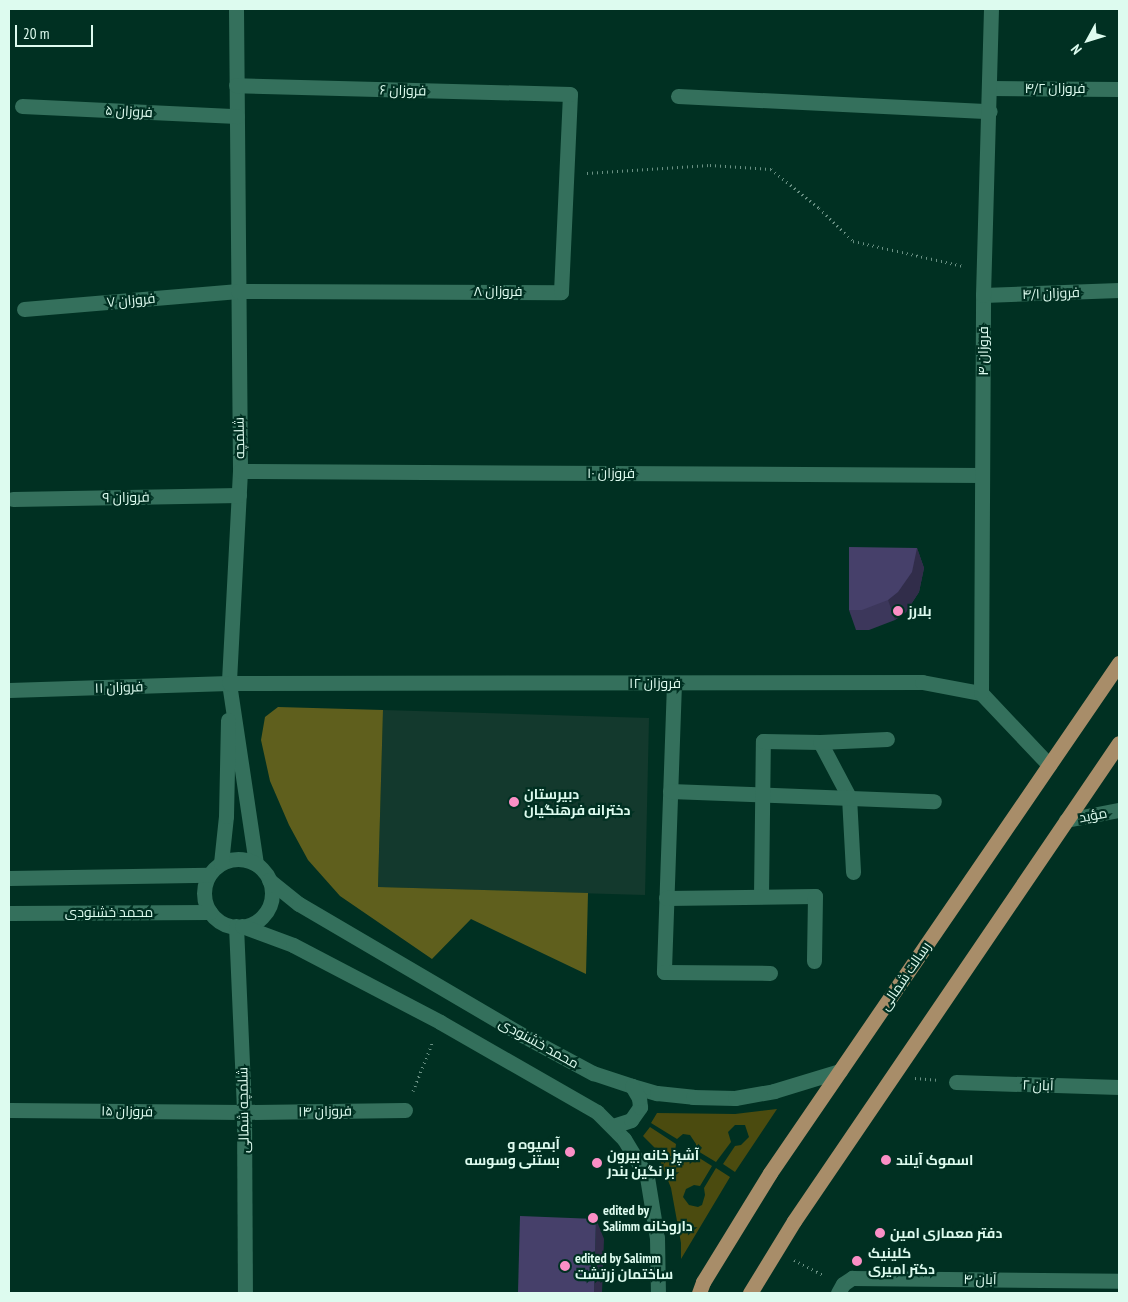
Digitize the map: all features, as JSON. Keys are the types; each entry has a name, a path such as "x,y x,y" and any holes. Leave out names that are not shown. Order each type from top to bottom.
{"main road":[{"name":"رسالت شمالی","path":"699,1293 703,1282 770,1173 1119,663"},
{"path":"750,1293 892,1075 1119,743"}],"street":[{"name":"شلمچه","path":"236,9 240,471 229,683 256,864"},
{"name":"فروزان ۴","path":"981,693 983,295 990,110 991,9"},
{"name":"فروزان ۶","path":"236,85 570,94"},
{"name":"فروزان ۴/۲","path":"990,88 1119,89"},
{"name":"فروزان ۸","path":"238,291 561,292 570,94"},
{"path":"678,96 990,110"},
{"name":"فروزان ۵","path":"22,106 237,116"},
{"name":"فروزان ۴/۱","path":"983,295 1119,290"},
{"name":"فروزان ۷","path":"24,309 238,291"},
{"name":"فروزان ۱۰","path":"240,471 982,475"},
{"name":"فروزان ۹","path":"13,499 239,495"},
{"path":"674,682 664,972 770,973"},
{"name":"فروزان ۱۲","path":"229,683 922,682 981,693"},
{"path":"221,863 226,816 229,683"},
{"name":"فروزان ۱۱","path":"9,690 229,683"},
{"path":"981,693 1049,765"},
{"path":"761,896 762,741 887,740"},
{"path":"820,742 849,797 853,872"},
{"path":"670,791 934,800"},
{"name":"مؤید","path":"1066,820 1119,810"},
{"path":"239,926 255,922 268,907 271,894 269,880 256,864 245,859 221,863 209,875 204,896 210,912 223,923 239,926 293,945 440,1022 587,1105 613,1126 636,1157 647,1177 657,1238 658,1293"},
{"path":"9,878 209,875"},
{"name":"محمد خشنودی","path":"269,880 299,904 522,1035 593,1073 657,1093 693,1097 735,1098 774,1091 840,1071"},
{"path":"666,898 816,896 814,961"},
{"name":"محمد خشنودی","path":"9,913 210,912"},
{"name":"شلمچه شمالی","path":"239,926 244,1112 245,1293"},
{"name":"آبان ۲","path":"956,1082 1119,1087"},
{"path":"613,1126 631,1120 640,1107 639,1098 632,1086"},
{"name":"فروزان ۱۵","path":"9,1110 244,1112"},
{"name":"فروزان ۱۴","path":"244,1112 405,1110"},
{"name":"آبان ۴","path":"840,1289 852,1278 1119,1281"}],"path":[{"path":"567,175 710,165 771,169 820,208 853,241 906,255 984,270"},
{"path":"405,1110 440,1022"},
{"path":"892,1075 956,1082"},
{"path":"776,1251 840,1289"}],"shaded area":[{"path":"278,707 383,710 378,887 588,893 586,974 471,919 432,959 340,896 308,860 289,825 270,781 261,740 265,717"},
{"name":"دبیرستان دخترانه فرهنگیان","path":"383,710 649,718 645,895 378,887"},
{"path":"777,1109 735,1172 723,1164 735,1146 741,1145 749,1137 745,1125 735,1125 728,1132 731,1142 716,1162 696,1150 696,1144 690,1135 683,1134 677,1139 651,1123 657,1113 735,1114"},
{"path":"650,1127 676,1144 675,1152 679,1158 685,1160 693,1154 712,1166 700,1186 694,1185 686,1189 683,1197 689,1205 698,1207 702,1205 705,1195 704,1188 716,1168 730,1177 681,1259 681,1243 671,1188 655,1148 643,1136"}],"building":[{"path":"849,547 917,548 912,572 898,592 888,600 862,610 849,610"},
{"name":"edited by Salimm ساختمان زرتشت","path":"520,1216 596,1219 594,1293 518,1293"}],"place":[{"name":"بلارز","path":"898,611"},
{"name":"دبیرستان دخترانه فرهنگیان","path":"514,802"},
{"name":"آبمیوه و بستنی وسوسه","path":"570,1152"},
{"name":"اسموک آیلند","path":"886,1160"},
{"name":"آشپز خانه بیرون بر نگین بندر","path":"597,1163"},
{"name":"edited by Salimm داروخانه","path":"593,1218"},
{"name":"دفتر معماری امین","path":"880,1233"},
{"name":"کلینیک دکتر امیری","path":"857,1261"},
{"name":"edited by Salimm ساختمان زرتشت","path":"565,1266"}]}
